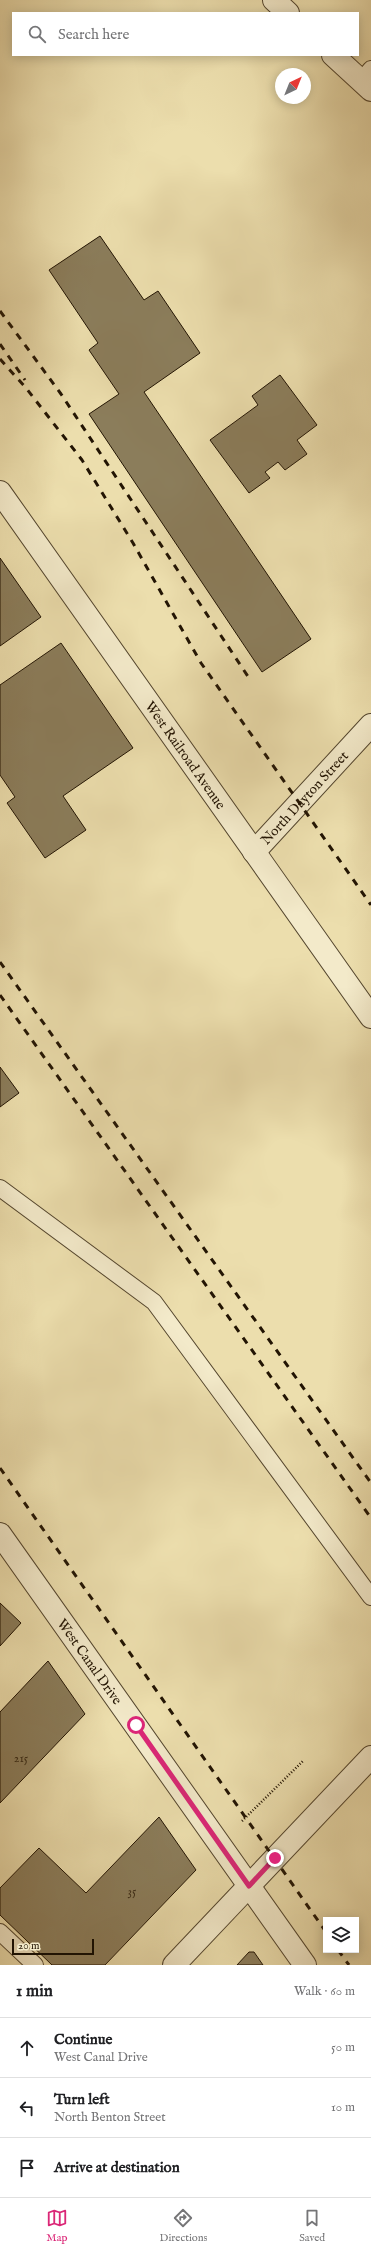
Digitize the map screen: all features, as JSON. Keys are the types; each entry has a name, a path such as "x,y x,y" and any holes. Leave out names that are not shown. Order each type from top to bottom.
{"street":[{"path":"274,0 287,12"},
{"path":"334,56 368,80"},
{"name":"West Railroad Avenue","path":"0,492 371,1018"},
{"name":"North Dayton Street","path":"254,852 371,725"},
{"name":"West Canal Drive","path":"0,1534 305,1965"},
{"path":"174,1965 371,1757"}],"lane":[{"path":"0,1188 154,1302 371,1597"},
{"path":"0,1932 35,1965"}],"path":[{"path":"242,1822 304,1760"}],"building":[{"path":"100,236 144,300 158,291 200,353 144,392 311,639 262,672 89,414 119,394 89,350 98,343 49,270"},
{"path":"280,375 317,425 297,440 307,454 285,470 278,462 265,472 270,478 249,493 210,440 258,405 252,396"},
{"path":"0,558 41,617 0,646"},
{"path":"61,643 133,748 63,796 86,830 45,858 7,803 15,797 0,775 0,685"},
{"path":"0,1067 19,1093 0,1107"},
{"path":"0,1603 21,1623 0,1646"},
{"path":"48,1661 85,1714 0,1803 0,1712"},
{"path":"159,1817 196,1870 105,1965 52,1965 0,1915 0,1888 39,1848 86,1893"},
{"path":"249,1952 254,1952 263,1965 237,1965"}],"railway":[{"path":"0,311 61,394 249,678"},
{"path":"0,344 25,380"},
{"path":"0,359 26,388 82,460 133,543 201,663 371,905"},
{"path":"0,962 371,1483"},
{"path":"0,995 371,1518"},
{"path":"0,1468 323,1928"},
{"path":"340,1953 349,1965"}],"route":[{"path":"136,1725 249,1886 275,1858"}]}
